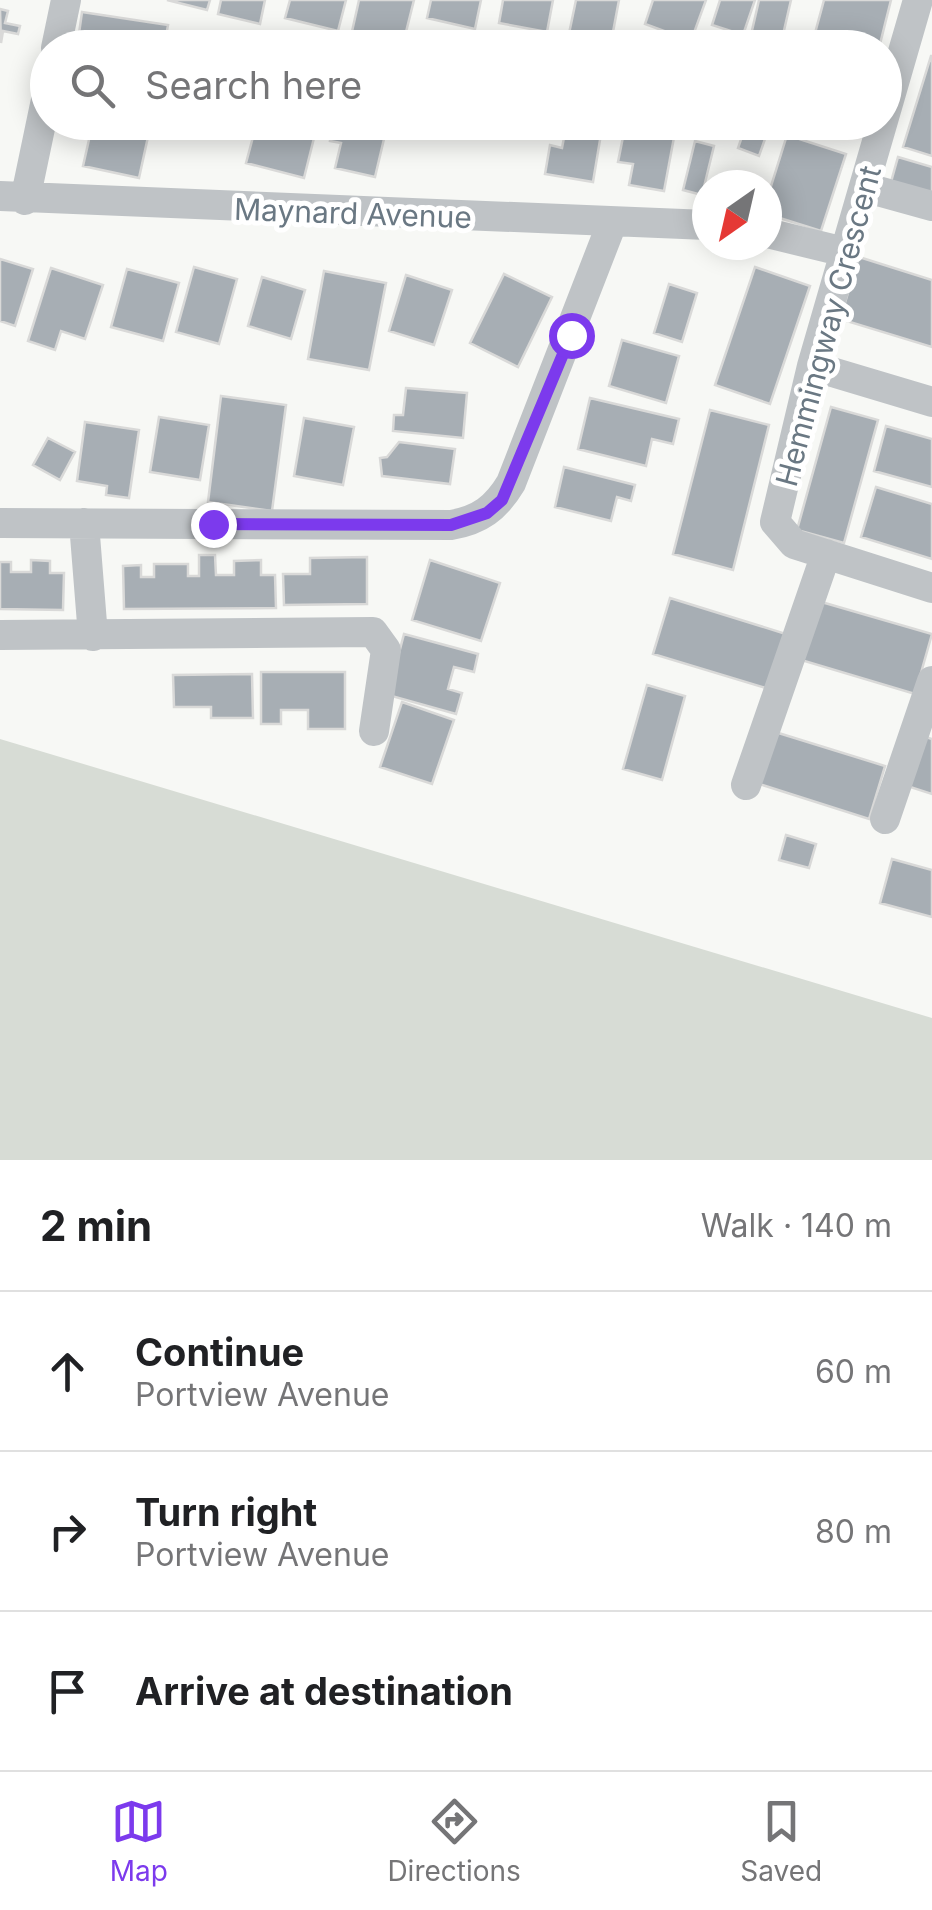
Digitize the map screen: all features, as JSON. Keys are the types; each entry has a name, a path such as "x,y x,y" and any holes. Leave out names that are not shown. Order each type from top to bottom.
{"street":[{"path":"60,30 66,0"},
{"name":"Hemmingway Crescent","path":"902,77 921,17"},
{"path":"13,198 32,140"},
{"name":"Hemmingway Crescent","path":"826,554 783,535 775,522 812,366 882,140"},
{"path":"867,188 932,206"},
{"name":"Maynard Avenue","path":"13,198 692,225"},
{"path":"0,523 451,525 487,513 512,483 612,222"},
{"path":"782,237 845,252"},
{"path":"812,366 932,402"},
{"path":"84,524 93,636"},
{"path":"746,785 826,554 932,588"},
{"path":"0,635 373,632 386,650 374,732"},
{"path":"885,820 929,699"}],"shaded area":[{"path":"0,739 932,1018 932,1160 0,1160"}],"building":[{"path":"167,0 210,0 207,10"},
{"path":"221,0 265,0 260,24 218,14"},
{"path":"290,0 346,0 338,30 285,18"},
{"path":"359,0 414,0 406,30 352,30"},
{"path":"431,0 481,0 475,29 427,18"},
{"path":"503,0 553,0 547,30 499,23"},
{"path":"576,0 619,0 613,30 570,30"},
{"path":"653,0 706,0 695,30 661,30 645,24"},
{"path":"720,0 755,0 745,30 712,25"},
{"path":"759,0 791,0 784,30 752,30"},
{"path":"824,0 891,0 884,30 816,30"},
{"path":"0,9 8,11 5,23 20,26 18,34 3,31 1,43"},
{"path":"82,12 168,25 167,30 80,30"},
{"path":"932,56 932,156 903,147"},
{"path":"89,140 147,140 139,178 83,166"},
{"path":"252,140 314,140 304,178 246,163"},
{"path":"384,140 375,177 335,168 341,143 330,141"},
{"path":"564,140 600,140 593,182 545,174 550,145 562,148"},
{"path":"622,140 674,140 664,191 629,185 633,164 618,162"},
{"path":"741,140 765,140 759,156 738,148"},
{"path":"785,140 803,140 846,154 821,231 782,219 782,170 776,170"},
{"path":"695,141 714,146 708,170 692,170 692,192 683,190"},
{"path":"898,157 932,167 932,194 891,182"},
{"path":"859,257 932,280 932,347 840,319"},
{"path":"0,259 33,269 15,326 0,321"},
{"path":"194,267 237,279 219,344 176,332"},
{"path":"755,267 810,286 770,404 715,385"},
{"path":"51,268 103,285 85,339 61,331 55,350 28,341"},
{"path":"127,269 179,283 163,341 111,327"},
{"path":"324,271 386,283 369,370 308,359"},
{"path":"504,274 552,297 518,367 470,343"},
{"path":"406,275 452,290 434,345 389,331"},
{"path":"262,277 305,290 291,339 248,326"},
{"path":"669,284 697,293 682,342 654,333"},
{"path":"622,340 679,356 666,403 609,386"},
{"path":"406,388 467,393 463,438 393,431 394,415 403,415"},
{"path":"221,396 286,405 272,511 208,502"},
{"path":"590,398 679,419 673,444 652,439 646,466 578,449"},
{"path":"831,407 878,420 844,543 797,530"},
{"path":"710,410 769,425 733,570 673,554"},
{"path":"159,417 209,425 200,480 150,472"},
{"path":"304,418 354,427 343,485 294,476"},
{"path":"85,422 139,430 129,498 106,495 107,486 77,481"},
{"path":"886,426 932,439 932,487 874,471"},
{"path":"48,438 75,452 60,480 33,465"},
{"path":"399,442 455,449 450,484 382,476 380,458 387,457"},
{"path":"564,467 635,485 631,501 617,497 611,521 555,507"},
{"path":"876,487 932,504 932,559 861,537"},
{"path":"199,555 215,555 216,575 234,575 234,561 261,560 261,575 275,575 276,608 124,609 123,566 141,565 141,577 154,577 154,564 188,564 188,576 199,576"},
{"path":"367,557 367,604 284,605 283,574 310,574 310,558"},
{"path":"31,560 50,561 50,573 64,573 63,610 0,609 0,562 11,562 11,572 31,572"},
{"path":"430,560 500,583 481,641 412,620"},
{"path":"670,598 786,634 769,689 653,654"},
{"path":"818,601 932,634 915,694 801,660"},
{"path":"404,634 478,654 474,672 454,667 448,689 462,693 456,714 388,695"},
{"path":"261,672 345,672 345,729 308,729 308,710 281,710 281,724 261,724"},
{"path":"252,674 253,718 211,718 211,707 174,707 173,675"},
{"path":"647,685 685,696 662,780 623,769"},
{"path":"402,702 454,720 432,784 380,767"},
{"path":"772,731 885,766 869,819 756,783"},
{"path":"920,735 932,739 932,794 904,785"},
{"path":"786,835 816,844 809,868 779,860"},
{"path":"892,859 932,870 932,917 880,903"}],"route":[{"path":"213,524 470,522 502,500 512,483 571,335"}]}
